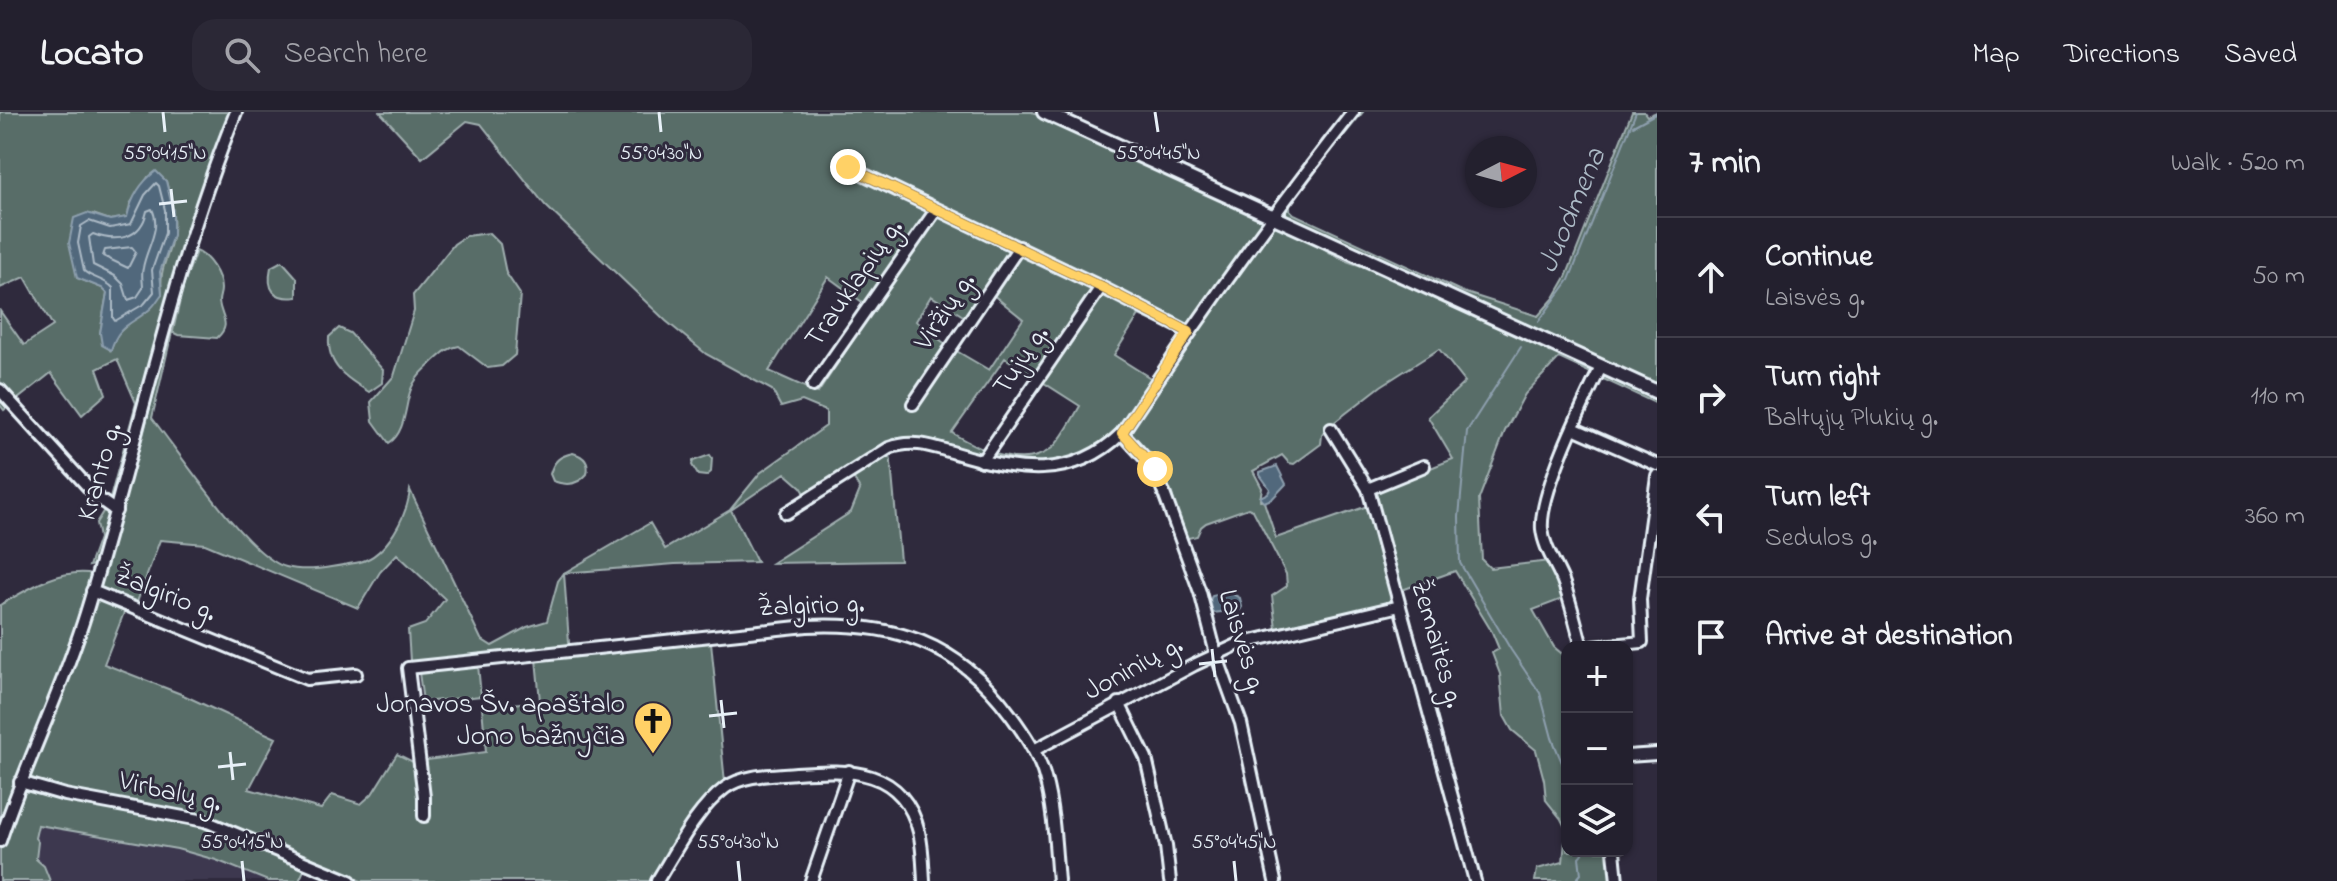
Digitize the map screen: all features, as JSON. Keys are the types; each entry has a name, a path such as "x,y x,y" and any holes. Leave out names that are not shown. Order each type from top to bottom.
{"main road":[{"path":"1044,112 1657,392"}],"street":[{"name":"Kranto g.","path":"0,841 92,591 172,296 236,112"},
{"path":"786,513 901,443 919,443 1028,470 1091,457 1122,433 1271,216 1353,112"},
{"path":"848,167 1019,247 1189,332"},
{"name":"Trauklapių g.","path":"813,386 936,210"},
{"name":"Viržių g.","path":"913,404 1019,247"},
{"name":"Tujų g.","path":"982,461 1101,287"},
{"path":"1580,641 1569,597 1548,550 1542,526 1548,495 1573,428 1601,367"},
{"path":"0,390 99,499 116,511"},
{"path":"1573,428 1657,465"},
{"name":"Žemaitės g.","path":"1331,429 1368,489 1475,881"},
{"name":"Laisvės g.","path":"1122,433 1155,469 1200,592 1216,654 1241,723 1275,881"},
{"path":"1368,489 1424,466"},
{"path":"1633,643 1642,642 1640,599 1657,476"},
{"name":"Žalgirio g.","path":"92,591 307,679 356,674"},
{"name":"Joninių g.","path":"1034,750 1216,654 1264,637 1400,606"},
{"name":"Žalgirio g.","path":"424,816 408,668 848,624 888,630 931,645 976,674 996,695 1034,750 1045,779 1058,881"},
{"path":"1119,703 1146,758 1166,846 1170,881"},
{"path":"1633,756 1657,754"},
{"path":"657,881 702,810 728,786 751,778 849,771 882,780 905,802 920,834 924,881"},
{"path":"811,881 849,771"},
{"name":"Virbalų g.","path":"20,782 65,795 205,821 350,881"},
{"path":"1615,857 1617,881"}],"shaded area":[{"path":"38,825 177,849 216,860 268,881 50,881 44,866 36,859"}],"green space":[{"path":"0,112 233,112 173,280 97,564 89,566 99,538 96,523 109,502 136,403 117,359 97,369 106,394 82,415 51,373 4,410 0,405 0,311 24,345 53,326 25,277 0,288","holes":["148,177 166,181 173,231 163,271 162,294 115,336 110,350 100,333 107,293 77,278 93,214 110,220 128,217 130,204"]},
{"path":"380,112 1032,112 1262,216 1264,220 1183,335 1139,315 1114,355 1152,379 1114,432 1087,454 1049,464 1023,465 906,437 894,439 890,452 900,561 772,563 851,512 860,490 852,475 810,501 801,487 785,473 731,510 757,562 675,564 564,573 650,523 665,549 730,510 760,473 826,426 826,411 802,401 781,407 772,390 706,354 666,321 545,205 481,124 467,121 422,158","holes":["828,277 873,310 818,393 769,371","987,290 1023,319 989,370 948,346 916,321 931,296 968,319","1005,358 1080,406 1052,448 1028,458 1001,456 952,433"]},
{"path":"1357,112 1363,112 1290,202 1290,210 1463,292 1538,316 1554,298 1566,277 1632,112 1644,112 1647,116 1657,112 1657,387 1288,218 1284,208"},
{"path":"1273,226 1298,233 1345,260 1372,269 1589,367 1591,373 1559,358 1525,394 1505,431 1479,499 1482,560 1490,568 1550,561 1565,598 1533,610 1554,647 1561,653 1561,819 1546,800 1536,750 1512,730 1504,716 1500,674 1492,653 1499,649 1455,571 1402,590 1402,600 1276,628 1272,596 1287,586 1286,574 1253,510 1248,508 1206,523 1197,536 1184,539 1172,494 1162,471 1129,432 1131,423","holes":["1439,349 1465,382 1428,417 1453,459 1373,491 1376,503 1276,538 1264,502 1260,500 1262,488 1253,471 1282,455 1294,464 1321,444 1327,428 1381,386"]},
{"path":"489,233 500,244 506,273 520,294 515,355 502,366 488,368 459,346 445,352 414,383 401,427 389,443 373,421 371,402 394,376 414,311 413,295 454,244 466,236"},
{"path":"196,251 217,272 224,329 217,338 172,332 152,418 215,502 253,545 271,559 295,569 360,562 379,551 394,533 405,511 410,490 481,639 492,646 527,627 547,621 558,581 564,573 570,656 711,642 725,783 654,881 361,881 310,857 299,881 268,881 216,860 177,849 38,825 36,859 44,866 50,881 0,881 0,605 53,578 88,573 93,577 88,616 143,436 169,331 173,331 183,287","holes":["160,540 205,544 358,608 380,572 397,554 445,599 425,624 408,630 410,661 418,665 423,702 481,696 478,665 536,659 540,701 482,707 486,752 413,762 397,754 372,794 361,804 332,795 321,809 249,789 276,738 181,694 104,664 125,610 133,613"]},
{"path":"282,261 297,278 297,297 277,295 271,287 271,267"},
{"path":"339,328 350,333 383,370 382,383 369,392 346,376 331,356 329,337"},
{"path":"1607,375 1657,396 1657,404 1601,378"},
{"path":"573,453 585,460 587,474 572,484 553,481 550,474 556,462"},
{"path":"710,455 711,472 706,476 698,475 693,461"},
{"path":"1563,857 1612,857 1614,881 1535,881 1537,869 1563,862"}],"water":[{"path":"156,171 166,181 173,210 173,235 160,272 162,294 150,309 122,329 111,350 102,345 100,333 107,293 77,278 69,243 74,218 87,213 110,220 127,217 137,191"},
{"path":"1277,466 1286,484 1272,499 1264,502 1260,497 1270,489 1260,472"},
{"path":"1229,592 1240,598 1240,610 1213,613 1212,596"}],"waterway":[{"name":"Juodmena","path":"1539,321 1569,280 1636,112"},
{"path":"1633,126 1657,113"},
{"name":"Juodmena","path":"1521,347 1467,431 1459,517 1460,563 1540,693 1561,760"},
{"name":"Juodmena","path":"1575,881 1581,874 1579,857"}],"place":[{"name":"Jonavos Šv. apaštalo Jono bažnyčia","path":"653,755"}],"route":[{"path":"848,167 1019,247 1189,332 1122,433 1155,469"}]}
